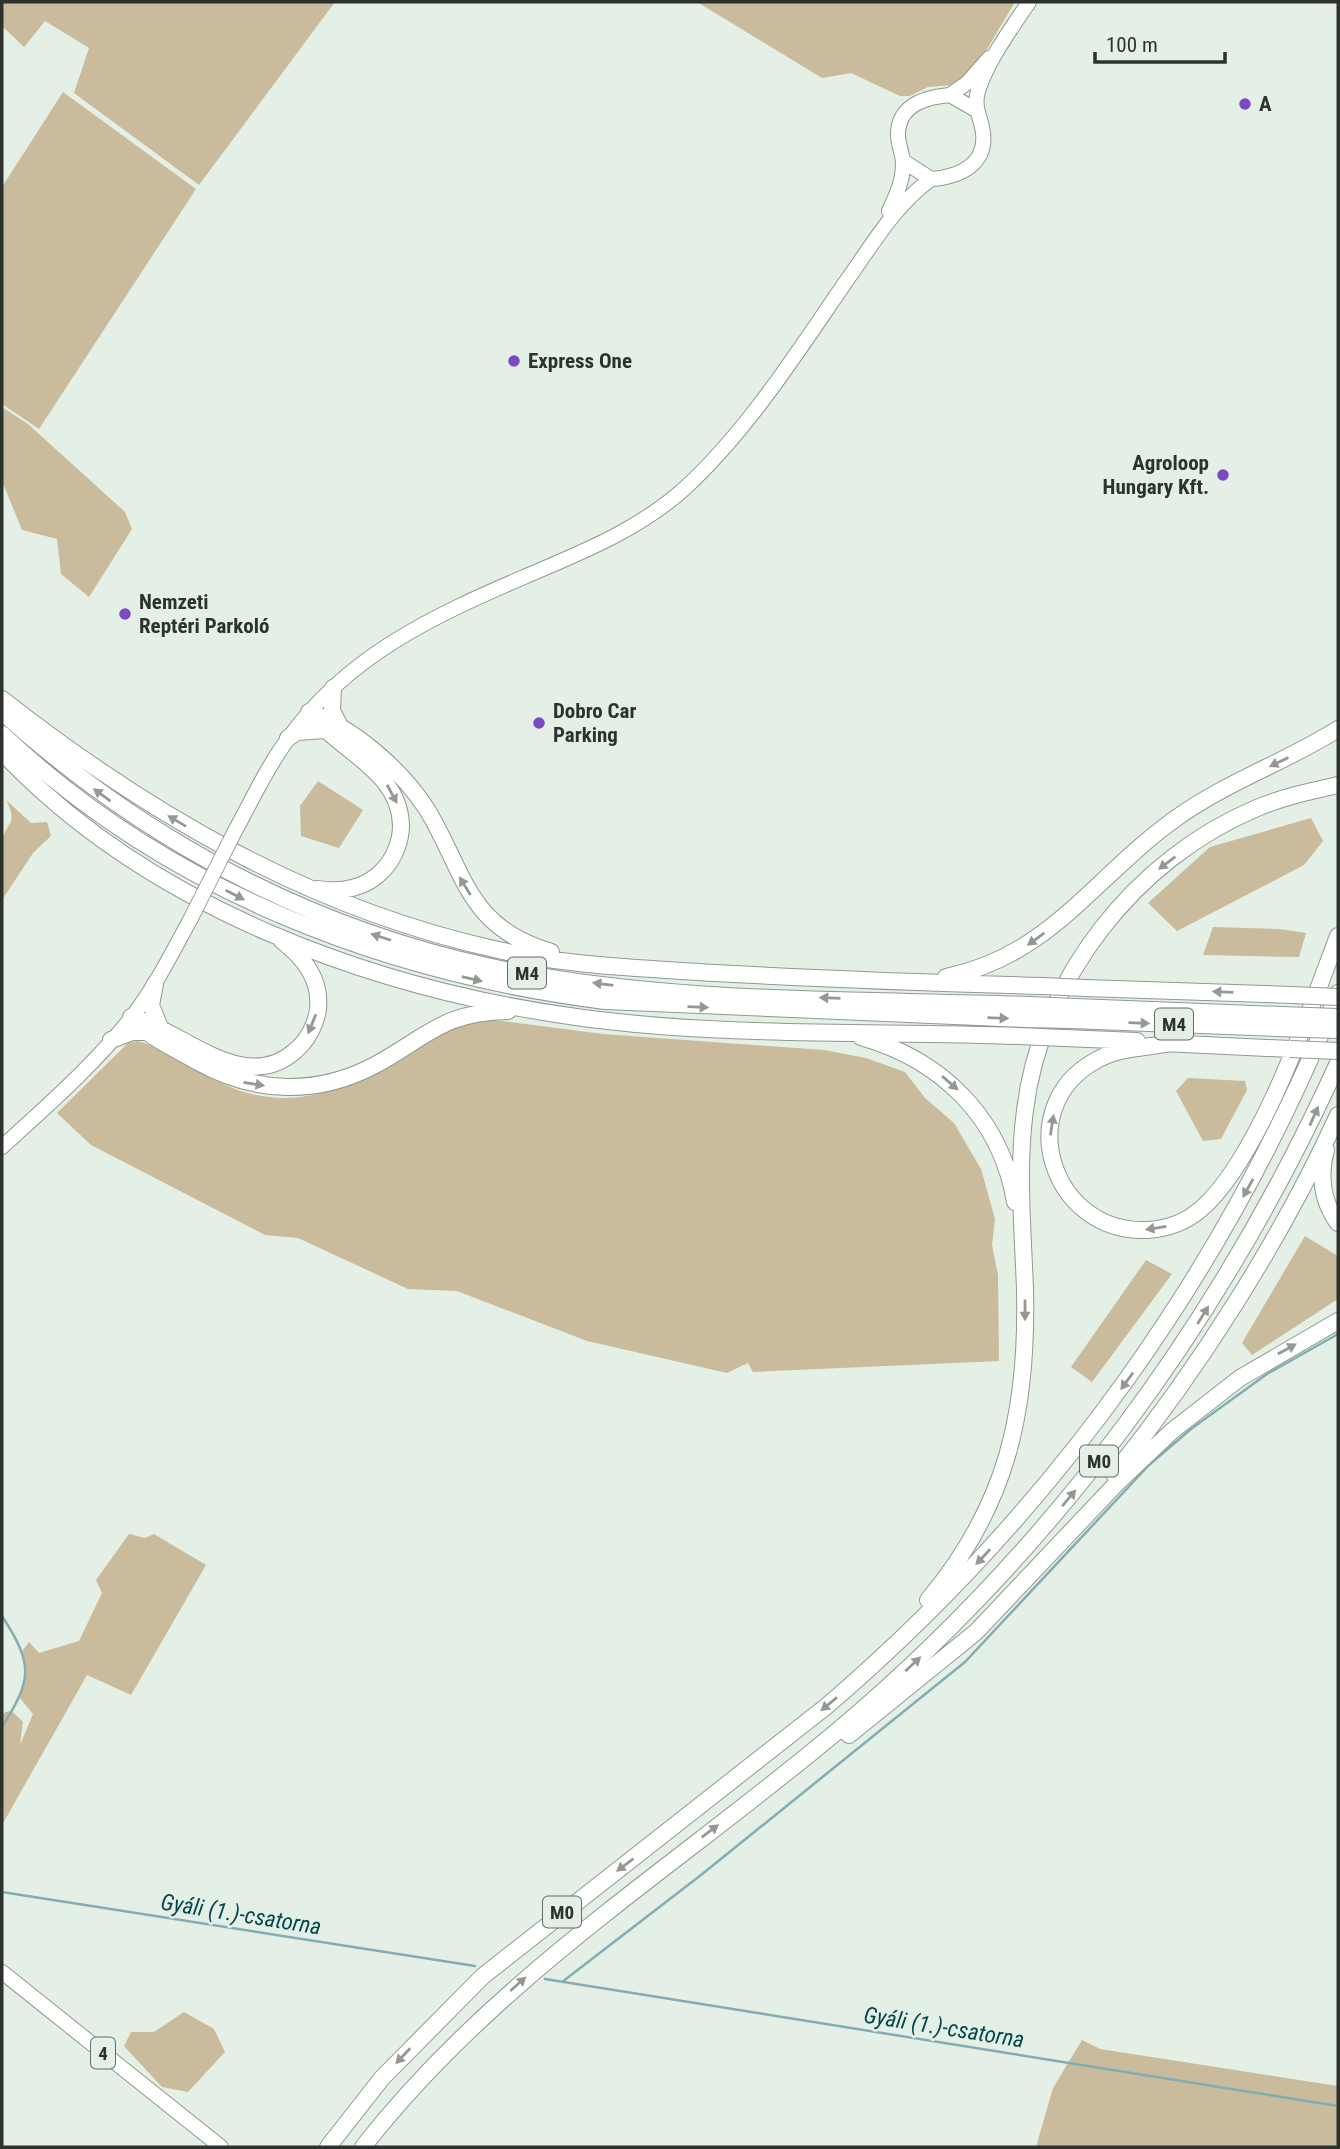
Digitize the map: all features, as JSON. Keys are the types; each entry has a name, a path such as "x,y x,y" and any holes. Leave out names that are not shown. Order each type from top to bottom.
{"highway":[{"path":"333,688 332,711 341,728"},
{"path":"2,699 140,799 205,837 302,886 365,913 495,950 580,963 884,980 1338,995"},
{"name":"M4","path":"2,712 99,792 180,845 243,880 305,908 366,932 436,954 547,977 656,989 1028,1012"},
{"path":"309,712 341,728 387,764 412,790 435,825 462,882 488,915 529,944 580,963"},
{"path":"302,886 334,891 372,880 394,855 401,831 398,805 387,785 369,765 324,730 309,712"},
{"path":"884,980 942,978 975,970 1009,957 1059,922 1125,859 1174,819 1223,789 1311,746 1338,729"},
{"path":"288,738 297,732 324,730"},
{"name":"M4","path":"2,734 54,778 122,828 233,894 340,940 440,972 542,993 605,1001 1279,1021 1338,1017"},
{"path":"2,752 102,839 169,881 268,931 390,975 540,1011 653,1024 1019,1036 1338,1051"},
{"path":"880,1660 956,1566 981,1524 1003,1474 1017,1421 1022,1387 1025,1110 1032,1071 1053,1010 1090,943 1143,883 1200,839 1257,808 1338,785"},
{"path":"131,1017 237,1066 265,1067 288,1058 313,1028 316,1017 316,984 303,960 268,931"},
{"path":"1172,1043 1128,1049 1097,1059 1069,1082 1053,1116 1050,1149 1060,1183 1088,1213 1116,1227 1154,1230 1179,1223 1199,1210 1229,1177 1262,1117 1338,936"},
{"path":"153,1028 151,1005 155,984"},
{"name":"M0","path":"328,2147 382,2078 483,1976 743,1774 880,1660 1000,1539 1127,1382 1206,1262 1249,1187 1311,1061 1338,995"},
{"path":"111,1040 153,1028 213,1070 242,1083 272,1087 312,1087 350,1077 378,1063 441,1023 477,1012 540,1011"},
{"name":"M4","path":"1279,1021 1338,1030"},
{"path":"836,1032 892,1047 920,1060 944,1077 975,1108 990,1130 1010,1177 1022,1242"},
{"name":"M0","path":"363,2147 442,2056 522,1980 603,1912 768,1787 867,1706 942,1637 1039,1534 1114,1443 1182,1348 1244,1249 1309,1127 1338,1063"},
{"path":"1060,1541 1132,1452 1190,1372 1267,1247 1338,1115"},
{"path":"1330,1132 1321,1183 1327,1205 1338,1223"},
{"path":"768,1787 801,1771 976,1632 1060,1541 1142,1459 1205,1403 1263,1363 1338,1321"}],"main road":[{"path":"881,230 900,186 903,161 898,130 904,114 915,103 950,94 967,83 1003,40 1029,2"},
{"path":"2,1147 131,1017 155,984 235,831 288,738 309,712 353,668 422,623 606,541 682,491 727,445 902,204 931,179 966,172 977,161 983,140 976,110 978,91 1003,40"},
{"path":"950,94 976,110"},
{"path":"903,161 917,173 931,179"},
{"name":"4","path":"2,1972 221,2147"}],"shaded area":[{"path":"2,2 335,2 199,185 74,93 89,48 45,21 24,47 2,26"},
{"path":"697,2 1015,2 980,61 956,85 928,87 910,96 900,96 851,73 822,78"},
{"path":"63,92 196,189 39,429 2,404 2,187"},
{"path":"2,407 28,424 125,512 132,529 89,597 61,574 57,539 22,530 2,481"},
{"path":"318,781 363,810 339,848 301,836 300,806"},
{"path":"6,800 31,823 47,822 51,836 33,853 2,900 2,842 12,819"},
{"path":"1311,818 1323,841 1304,865 1177,931 1148,903 1210,847"},
{"path":"1213,927 1279,929 1306,933 1299,957 1203,955"},
{"path":"494,1020 603,1034 824,1050 866,1058 905,1072 925,1098 954,1123 981,1169 995,1219 992,1245 998,1275 999,1361 753,1372 748,1363 727,1373 587,1341 457,1291 408,1289 298,1238 265,1235 91,1145 57,1113 128,1043 137,1041 166,1052 233,1088 277,1098 305,1096 330,1090 379,1068 457,1026"},
{"path":"1188,1078 1245,1081 1247,1090 1221,1139 1203,1141 1176,1091"},
{"path":"1305,1236 1338,1256 1338,1299 1252,1355 1242,1343"},
{"path":"1146,1260 1172,1274 1092,1382 1071,1367"},
{"path":"129,1534 145,1538 154,1534 206,1565 131,1695 87,1675 2,1825 2,1717 5,1712 12,1711 23,1722 20,1745 33,1714 20,1698 25,1675 23,1650 29,1642 39,1653 79,1641 102,1593 96,1580"},
{"path":"184,2012 214,2029 225,2052 188,2092 162,2087 124,2046 131,2032 154,2032"},
{"path":"1082,2040 1100,2049 1338,2086 1338,2147 1036,2147 1053,2088"}],"waterway":[{"path":"562,1982 701,1875 965,1662 1149,1465 1191,1429 1267,1374 1338,1334"},
{"path":"2,1616 19,1647 25,1671 19,1696 2,1727"},
{"name":"Gyáli (1.)-csatorna","path":"2,1892 475,1966"},
{"name":"Gyáli (1.)-csatorna","path":"545,1979 1338,2106"}],"place":[{"name":"A","path":"1245,104"},
{"name":"Express One","path":"514,361"},
{"name":"Agroloop Hungary Kft.","path":"1223,475"},
{"name":"Nemzeti Reptéri Parkoló","path":"125,614"},
{"name":"Dobro Car Parking","path":"539,723"}]}
